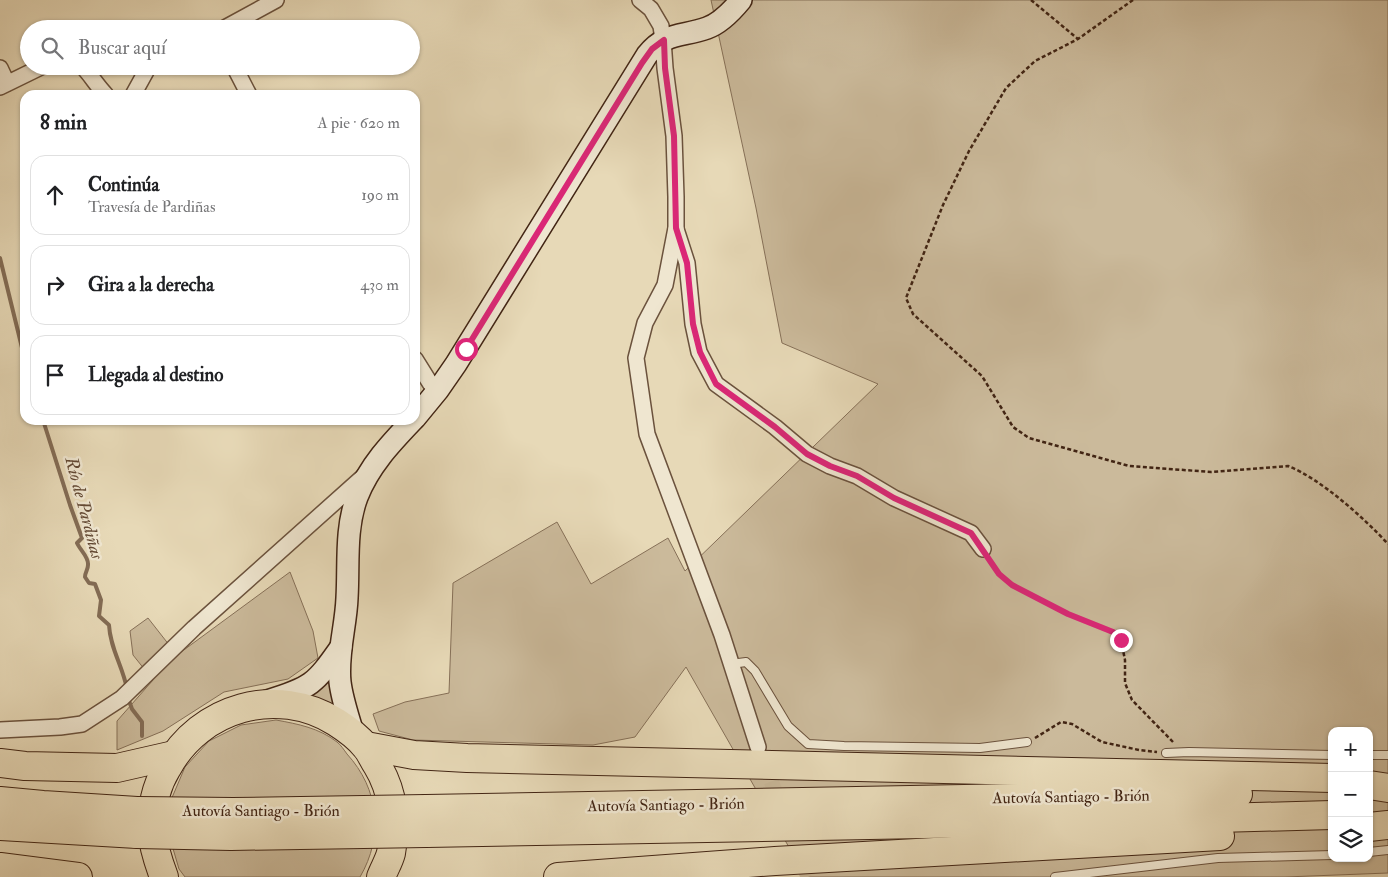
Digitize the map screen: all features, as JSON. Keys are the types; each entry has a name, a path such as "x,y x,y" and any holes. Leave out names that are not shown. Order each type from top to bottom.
{"highway":[{"path":"164,877 155,854 152,828 154,802 161,778 174,755 195,732 221,715 251,705 287,704 322,714 359,740 414,756 1328,778"},
{"path":"359,740 386,779 394,816 391,854 381,877"},
{"path":"0,763 25,766 117,768 174,755"},
{"path":"1373,786 1388,789"},
{"path":"1373,790 1388,789"},
{"name":"Autovía Santiago - Brión","path":"426,821 1328,791"},
{"name":"Autovía Santiago - Brión","path":"0,801 43,805 137,822"},
{"name":"Autovía Santiago - Brión","path":"0,826 137,822 233,812 426,821 1146,820 1328,815"},
{"path":"1373,814 1388,814"},
{"path":"1373,826 1388,825"},
{"path":"558,877 775,861 1151,841 1328,829"},
{"path":"0,867 78,877"}],"street":[{"path":"239,20 276,0"},
{"path":"640,0 651,9 661,26 664,40 665,68 674,136 676,228 665,285 645,323 636,358 648,434 732,664 758,747"},
{"path":"420,412 438,390 471,340 652,49 664,40 677,34 708,28 724,18 741,0"},
{"path":"0,68 3,85 24,75"},
{"path":"90,75 100,90"},
{"path":"136,90 144,75"},
{"path":"239,75 246,90"},
{"path":"676,228 687,263 693,324 700,352 716,384 775,427 807,454 830,466 857,476 894,498 971,533 983,549"},
{"path":"420,367 430,383 438,390"},
{"path":"359,740 342,694 340,680 341,647 348,599 351,521 357,497 370,471 388,446 408,425"},
{"path":"0,730 82,724 122,698 194,628 370,471"},
{"path":"251,705 297,692 310,685 322,673 341,647"}],"lane":[{"path":"732,664 746,662 756,671 788,726 808,744 980,748 1027,742"},
{"path":"1166,753 1328,755"},
{"path":"1373,755 1388,755"},
{"path":"1373,852 1388,850"},
{"path":"1055,877 1218,858 1328,854"}],"path":[{"path":"1032,0 1078,39"},
{"path":"1133,0 1078,39 1035,61 1006,88 969,151 943,205 906,298 912,314 982,376 1014,427 1029,438 1129,466 1211,472 1288,466 1300,470 1322,485 1368,523 1388,544"},
{"path":"983,549 999,574 1012,585 1082,620 1113,632 1121,640 1125,660 1125,683 1132,700 1177,746 1178,752"},
{"path":"1027,742 1061,722 1072,724 1102,742 1139,750 1166,753"}],"shaded area":[{"path":"711,0 1388,0 1388,873 1285,877 806,877 686,667 635,737 593,745 413,740 379,731 373,714 405,702 449,693 453,583 557,522 591,584 668,538 685,571 878,384 782,343 756,208"},
{"path":"290,572 313,631 318,658 288,679 224,692 163,731 117,750 117,721 153,680 133,655 130,631 148,618 177,655"},
{"path":"328,675 340,712 305,697"},
{"path":"276,720 308,727 330,737 338,743 358,768 366,782 372,797 375,829 368,861 360,877 185,877 179,869 169,835 171,800 185,767 209,741 241,725"}],"waterway":[{"name":"Río de Pardiñas","path":"0,258 20,340"},
{"name":"Río de Pardiñas","path":"45,425 82,538 77,543 88,562 85,577 89,583 95,584 101,600 99,616 109,625 112,642 127,689"},
{"name":"Río de Pardiñas","path":"128,698 132,709 142,722 142,736"}],"tunnel":[{"path":"763,760 808,877"}],"route":[{"path":"466,349 647,55 657,44 664,40 665,68 674,136 676,228 687,263 693,324 700,352 716,384 775,427 807,454 830,466 857,476 894,498 971,533 999,574 1012,585 1068,614 1113,632 1121,640"}]}
